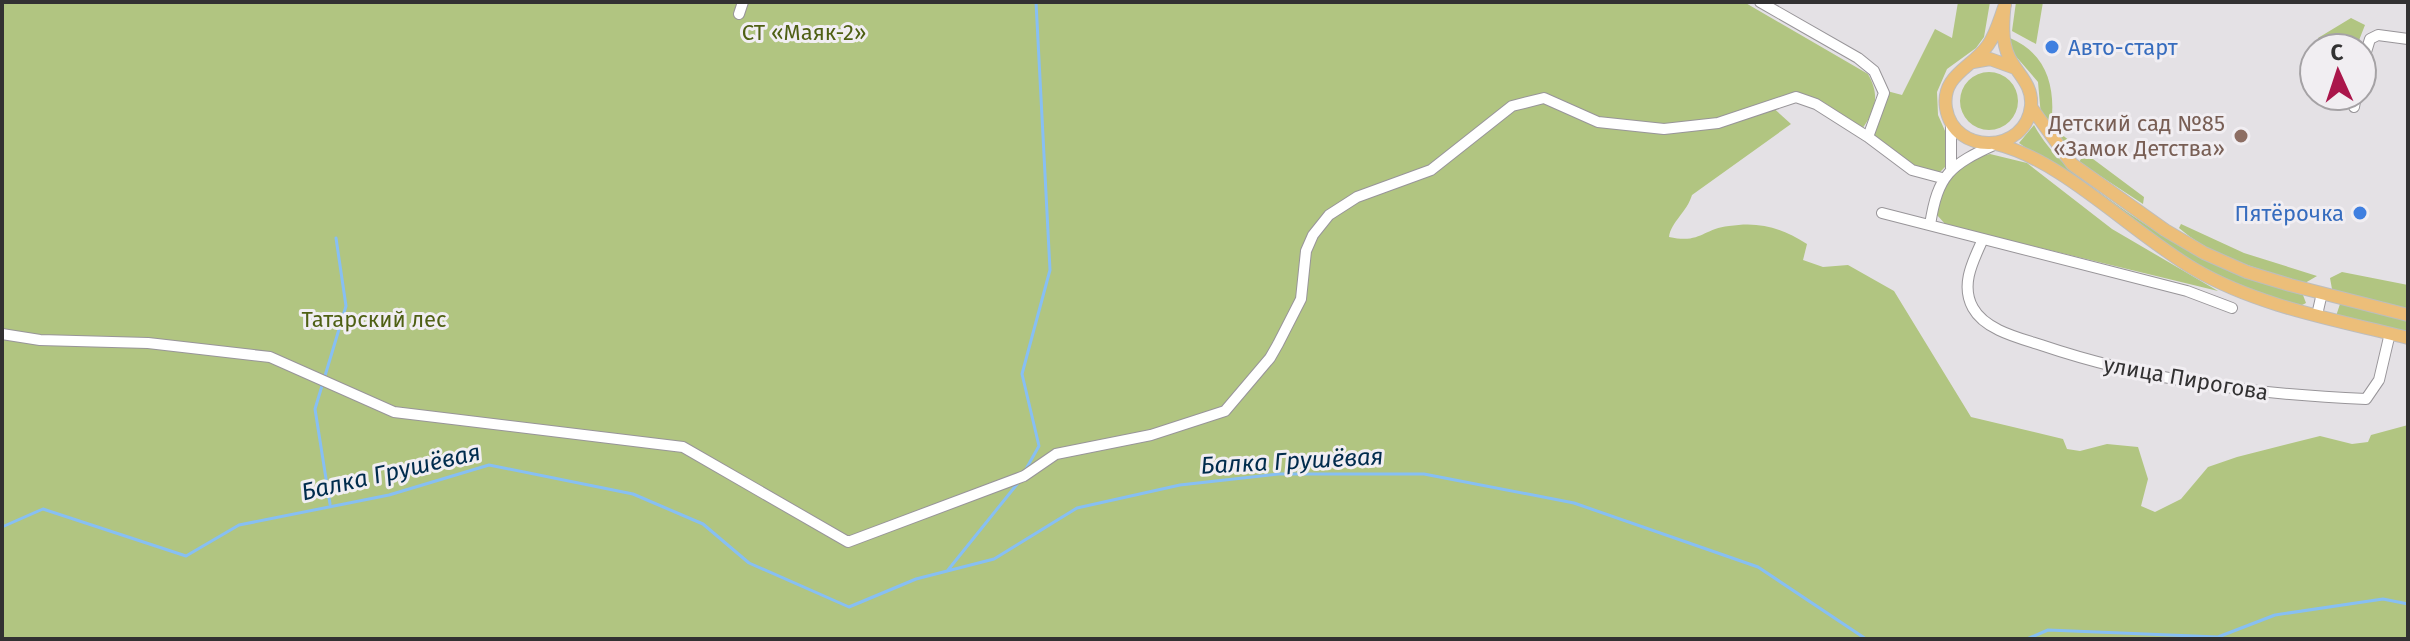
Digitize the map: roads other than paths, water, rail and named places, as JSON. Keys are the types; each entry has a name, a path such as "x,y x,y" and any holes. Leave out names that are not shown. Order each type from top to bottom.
{"main road":[{"path":"2005,4 1988,45 1964,66 1949,86 1946,111 1951,122 1967,138 2038,157 2157,246 2197,271 2238,290 2317,315 2408,338"},
{"path":"2005,4 2006,49 2028,85 2031,107 2072,164 2165,230 2247,272 2408,315"},
{"path":"1964,66 1990,59 2015,68"},
{"path":"1996,144 2017,133 2031,107"}],"street":[{"path":"739,14 743,2"},
{"path":"1760,2 1874,71 1884,93 1868,137"},
{"path":"2378,35 2408,39"},
{"path":"2,334 40,340 148,343 270,357 394,412 683,447 848,542 1024,476 1056,454 1151,435 1225,411 1278,344 1301,299 1306,251 1329,215 1357,197 1431,170 1512,106 1544,98 1598,122 1664,129 1718,123 1796,97 1826,110 1912,170 1942,178"},
{"path":"1951,122 1951,168"},
{"path":"1930,225 1942,178 1951,168 1996,144"},
{"path":"1882,213 2187,291 2232,308"},
{"name":"улица Пирогова","path":"1983,239 1971,265 1966,290 1973,309 1983,320 2012,335 2118,369 2223,387 2366,399 2379,380 2390,333"},
{"path":"2317,315 2322,293"}],"waterway":[{"path":"1026,469 1039,446 1022,374 1050,270 1036,2"},
{"path":"330,504 315,409 346,306 336,238"},
{"name":"Балка Грушёвая","path":"2,527 43,509 186,556 239,525 389,495 489,465 633,494 703,524 749,563 849,607 916,579 994,559 1077,508 1180,485 1278,474 1424,474 1574,503 1758,567 1866,639"},
{"path":"948,570 1018,483"},
{"name":"Балка Грушёвая","path":"2027,639 2048,630 2218,637 2275,615 2383,599 2408,604"}],"place":[{"name":"Авто-старт","path":"2052,47"},
{"name":"Детский сад №85 «Замок Детства»","path":"2241,136"},
{"name":"Пятёрочка","path":"2360,213"}],"park label":[{"name":"СТ «Маяк-2»","path":"804,32"},
{"name":"Татарский лес","path":"374,319"}]}
